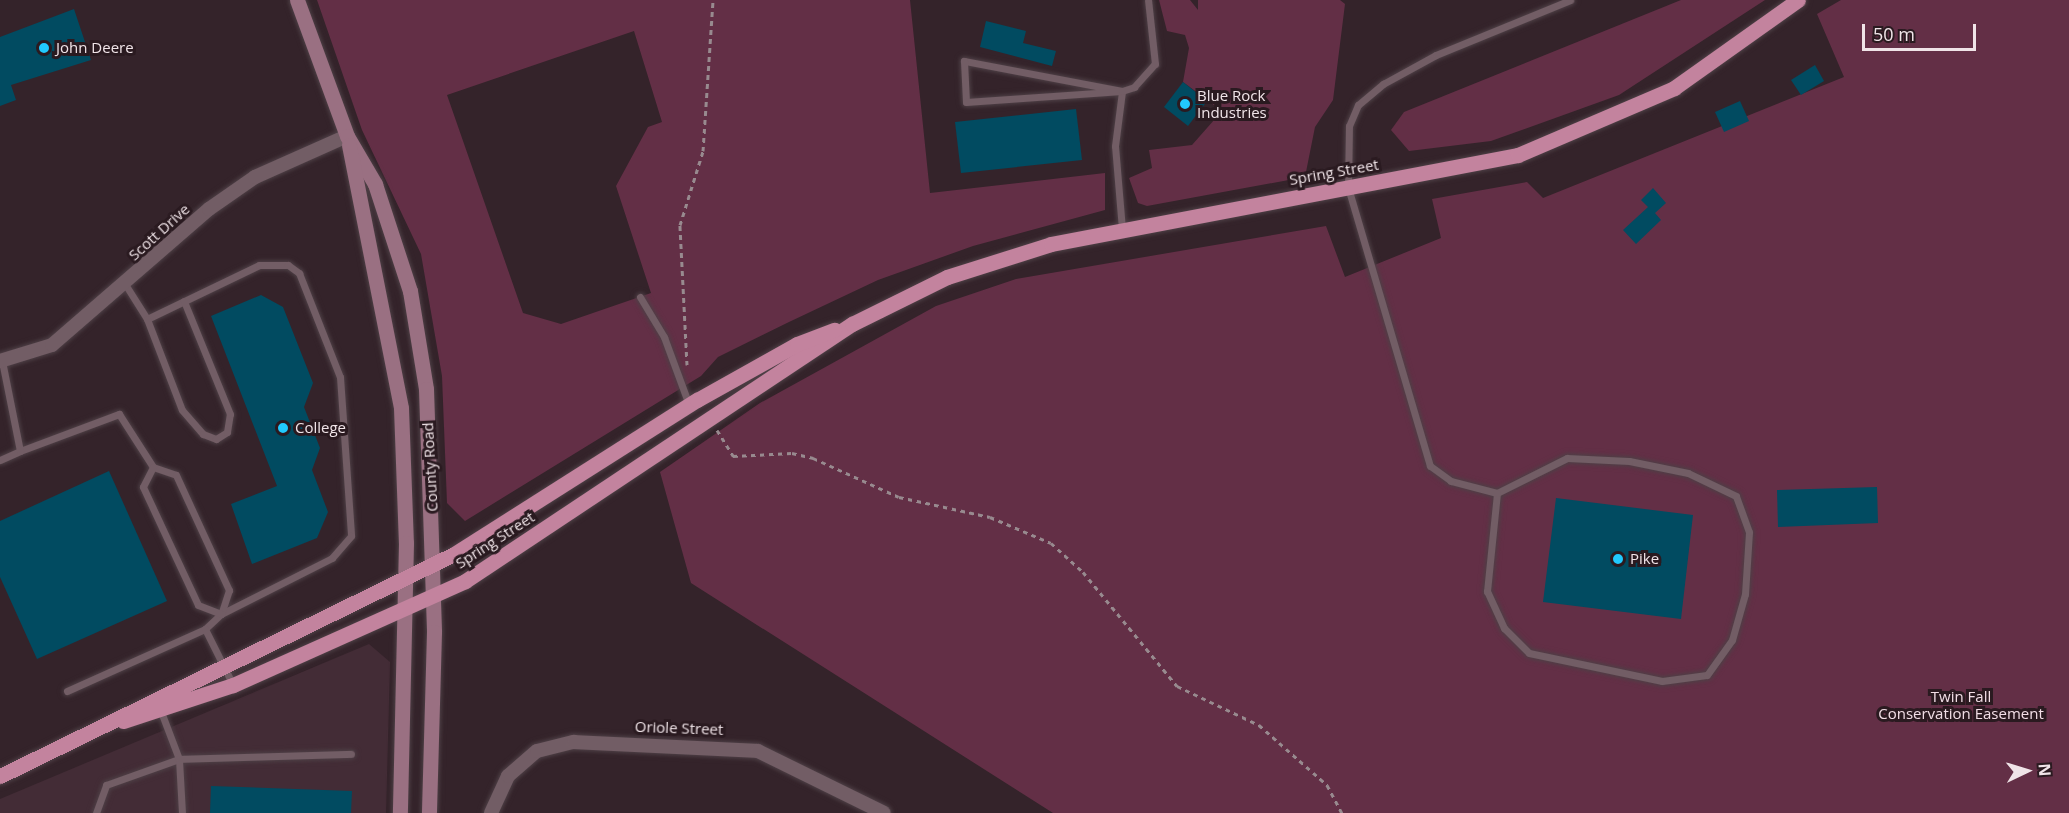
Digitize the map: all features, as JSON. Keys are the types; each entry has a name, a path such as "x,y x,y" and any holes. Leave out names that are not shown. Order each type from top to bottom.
{"main road":[{"name":"County Road","path":"297,0 347,136 401,408 406,576 400,813"},
{"name":"Spring Street","path":"123,720 233,686 465,581 887,303 998,258 1122,229 1518,155 1610,120 1674,88 1798,0"},
{"name":"County Road","path":"347,136 375,184 410,291 426,389 433,564 429,813"},
{"name":"Spring Street","path":"0,776 123,720 223,663 433,564 689,405 796,344 852,324"}],"street":[{"name":"Scott Drive","path":"1,361 52,345 209,209 255,177 347,136"},
{"name":"Oriole Street","path":"491,813 508,776 537,751 574,742 758,751 884,813"}],"lane":[{"path":"1122,91 964,61 966,102 1122,91 1143,82 1155,64 1148,0"},
{"path":"1497,492 1487,591 1504,628 1529,653 1662,681 1707,675 1732,640 1744,594 1749,532 1736,496 1688,474 1629,461 1568,458 1497,492 1451,482 1430,466 1347,188 1349,126 1358,105 1383,84 1436,55 1569,0"},
{"path":"1122,91 1115,147 1122,229"},
{"path":"67,691 205,629 221,614 344,550 353,510 344,402 303,283 288,265 259,266 147,319"},
{"path":"125,284 147,319 182,410 203,435 216,438 227,432 230,414 184,301"},
{"path":"640,297 664,337 689,405"},
{"path":"1,361 20,451"},
{"path":"0,460 119,414 153,467 176,475 229,590 221,614"},
{"path":"153,467 143,487 198,605 221,614"},
{"path":"205,629 233,686"},
{"path":"160,709 179,759 182,813"},
{"path":"96,813 106,785 179,759 351,754"}],"path":[{"path":"687,373 680,225 704,151 713,0"},
{"path":"711,421 733,456 792,453 813,458 899,496 990,517 1052,543 1083,572 1177,686 1259,725 1327,785 1342,813"}],"shaded area":[{"path":"369,644 390,662 386,813 0,813 0,799"}],"green space":[{"path":"317,0 910,0 930,193 1105,173 1105,210 973,246 878,280 789,322 718,357 701,376 465,521 447,503 442,376 421,254 362,130","holes":["634,31 662,122 648,127 616,186 651,293 561,324 523,313 447,95"]},
{"path":"1159,0 1190,0 1198,10 1198,0 1340,0 1345,4 1333,100 1315,127 1305,177 1147,206 1138,203 1129,178 1152,168 1149,150 1192,145 1222,111 1183,82 1189,48 1185,35 1167,31"},
{"path":"1681,0 1765,0 1619,95 1491,141 1409,151 1391,130 1404,112"},
{"name":"Twin Fall Conservation Easement","path":"1841,0 2069,0 2069,813 1053,813 691,583 660,472 760,403 936,306 1016,279 1326,226 1345,277 1441,238 1432,199 1527,182 1543,198 1844,77 1817,14"}],"building":[{"name":"John Deere","path":"74,9 91,60 11,85 16,100 0,106 0,37"},
{"path":"986,21 1026,31 1023,43 1056,51 1052,66 980,47"},
{"path":"1815,65 1824,81 1801,95 1791,80"},
{"name":"Blue Rock Industries","path":"1183,82 1207,101 1188,126 1164,107"},
{"path":"1740,101 1749,121 1724,132 1715,112"},
{"path":"1076,109 1082,160 961,173 955,122"},
{"path":"1653,188 1666,203 1655,213 1661,220 1636,244 1623,230 1648,207 1641,200"},
{"name":"College","path":"261,295 283,307 313,383 304,407 320,448 312,470 328,512 317,538 252,564 231,504 277,486 211,316"},
{"path":"109,471 167,601 37,659 0,577 0,521"},
{"path":"1877,487 1878,523 1778,527 1777,490"},
{"name":"Pike","path":"1556,498 1693,515 1681,619 1543,602"},
{"path":"211,786 352,791 351,813 210,813"}],"place":[{"name":"John Deere","path":"44,48"},
{"name":"Blue Rock Industries","path":"1185,104"},
{"name":"College","path":"283,428"},
{"name":"Pike","path":"1618,559"}]}
